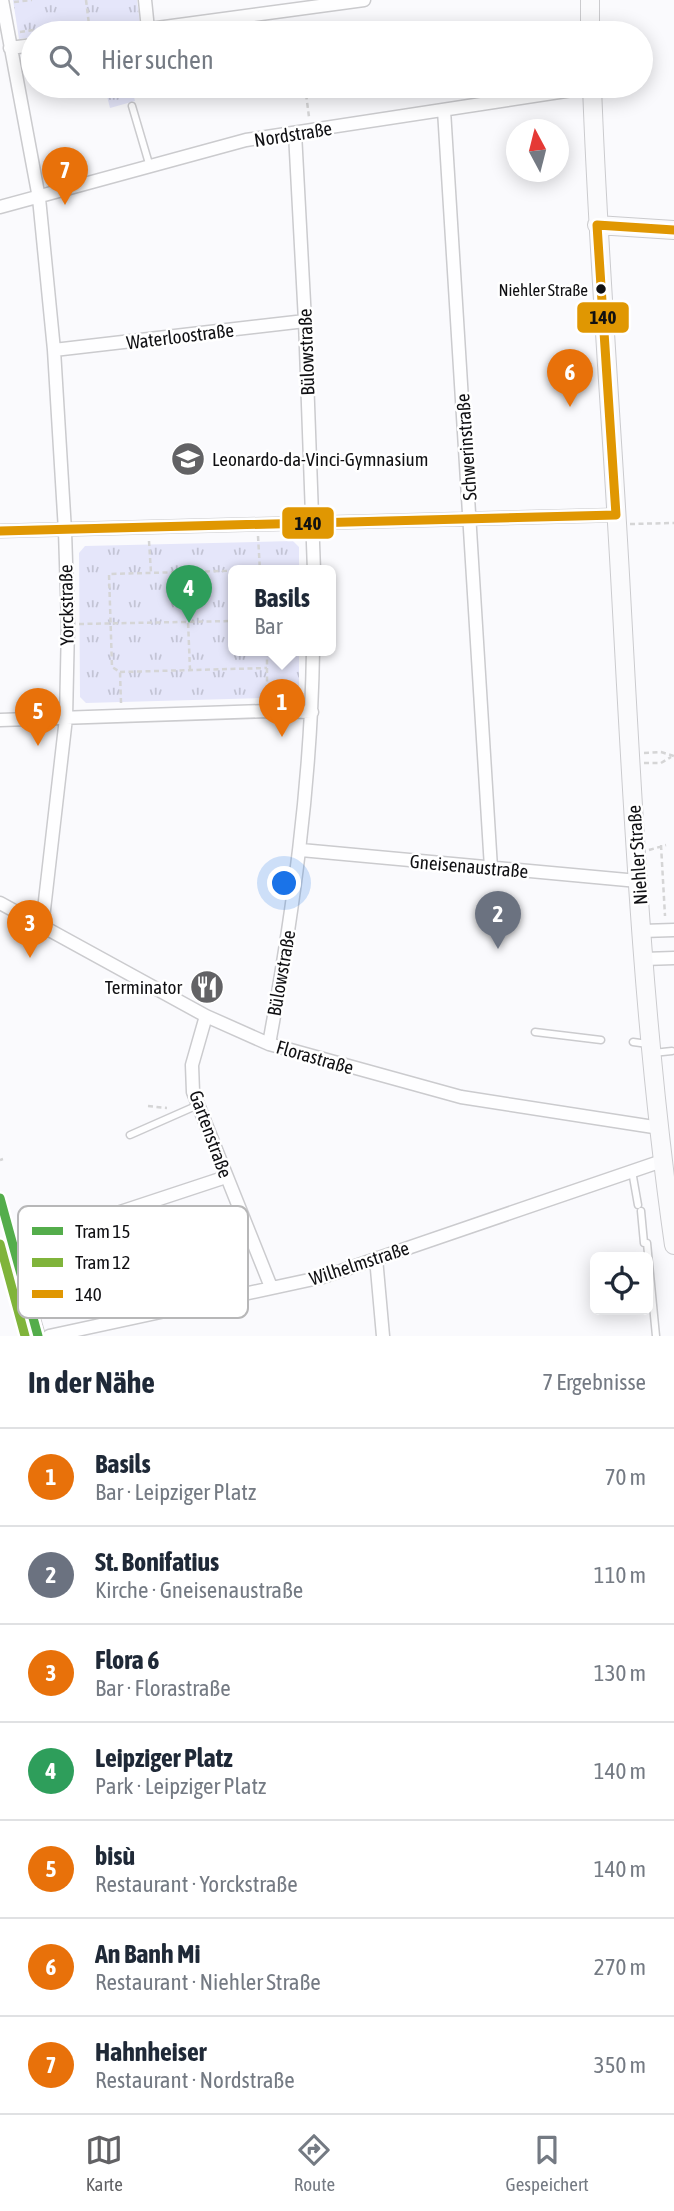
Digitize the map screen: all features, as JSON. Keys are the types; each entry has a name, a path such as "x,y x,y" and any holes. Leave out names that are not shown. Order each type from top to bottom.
{"street":[{"path":"145,0 147,21"},
{"path":"195,21 289,5 364,0"},
{"path":"590,0 590,21"},
{"name":"Yorckstraße","path":"2,2 38,198 54,351 65,531 68,625 66,718 42,928"},
{"path":"10,48 21,47"},
{"name":"Nordstraße","path":"0,207 246,140 518,98"},
{"name":"Niehler Straße","path":"592,98 597,225 644,960 645,1046 666,1155 674,1245"},
{"name":"Schwerinstraße","path":"444,110 491,868"},
{"name":"Bülowstraße","path":"295,133 314,565"},
{"path":"597,225 674,230"},
{"name":"Waterloostraße","path":"54,351 305,321"},
{"path":"0,531 616,520"},
{"name":"Bülowstraße","path":"269,1044 301,849 312,712 313,656"},
{"path":"0,720 312,712"},
{"name":"Gneisenaustraße","path":"301,849 638,881"},
{"name":"Florastraße","path":"0,903 206,1016 269,1044 461,1097 660,1128"},
{"path":"642,931 670,930"},
{"path":"644,960 674,958"},
{"name":"Gartenstraße","path":"206,1016 191,1078 198,1105 238,1206"},
{"name":"Wilhelmstraße","path":"248,1292 323,1277 632,1171 666,1155"},
{"path":"138,1206 226,1177"},
{"path":"0,1213 18,1275"},
{"name":"Gartenstraße","path":"248,1231 271,1287"},
{"path":"10,1248 18,1245"},
{"path":"376,1258 383,1336"},
{"path":"31,1318 36,1336"},
{"name":"Wilhelmstraße","path":"49,1336 130,1318"}],"lane":[{"path":"132,106 150,167"},
{"path":"535,1032 601,1040"},
{"path":"645,1046 672,1051"},
{"path":"130,1135 198,1105"},
{"path":"632,1171 646,1243 656,1336"}],"path":[{"path":"2,2 32,0"},
{"path":"86,0 89,21"},
{"path":"8,33 21,31"},
{"path":"307,98 311,131"},
{"path":"616,520 674,523"},
{"path":"258,525 260,565"},
{"path":"148,528 151,573"},
{"path":"228,571 109,574 113,667 120,672 267,668"},
{"path":"186,572 190,670"},
{"path":"68,625 228,621"},
{"path":"267,656 267,712"},
{"path":"120,672 121,716"},
{"path":"644,752 661,752 672,756 662,762 644,763 644,752"},
{"path":"661,845 670,930"},
{"path":"148,1106 170,1108"}],"green space":[{"path":"13,0 137,0 140,21 21,21 19,39"},
{"path":"108,98 134,98 135,101 110,108"},
{"path":"293,541 299,547 299,565 228,565 228,656 299,656 299,693 296,697 86,703 80,697 79,553 85,546"}],"tram line":[{"name":"15","path":"0,1198 18,1263"},
{"name":"12","path":"0,1244 18,1310"},
{"name":"12","path":"20,1318 25,1336"},
{"name":"15","path":"33,1318 38,1336"}],"transit line":[{"name":"140","path":"597,225 616,515"},
{"name":"140","path":"597,225 674,230"},
{"name":"140","path":"0,531 616,515"}],"place":[{"name":"Hahnheiser","path":"65,205"},
{"name":"Niehler Straße","path":"601,289"},
{"name":"An Banh Mi","path":"570,407"},
{"name":"Leonardo-da-Vinci-Gymnasium","path":"188,459"},
{"name":"Leipziger Platz","path":"189,623"},
{"name":"Basils","path":"282,737"},
{"name":"bisù","path":"38,746"},
{"name":"St. Bonifatius","path":"498,949"},
{"name":"Flora 6","path":"30,958"},
{"name":"Terminator","path":"207,987"}]}
